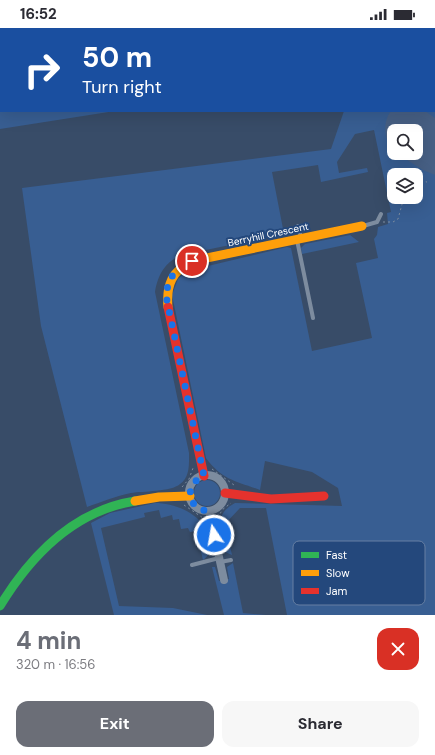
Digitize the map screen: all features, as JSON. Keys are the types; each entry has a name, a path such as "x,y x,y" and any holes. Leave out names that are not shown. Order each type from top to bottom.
{"street":[{"name":"Berryhill Crescent","path":"204,476 168,309 166,296 170,278 179,268 192,261 362,226"},
{"path":"204,476 210,476 221,482 225,493 225,498 219,507 209,511 204,511 194,506 190,496 191,486 199,478 204,476"},
{"path":"225,493 271,499 324,496"},
{"path":"0,606 20,575 37,554 54,538 80,520 111,506 153,496 190,496"},
{"path":"209,511 224,580"}],"lane":[{"path":"362,226 375,223 380,219 381,214"},
{"path":"298,226 313,318"},
{"path":"192,564 219,560 231,560"}],"path":[{"path":"423,181 427,182"},
{"path":"375,223 393,222 398,219 402,204"},
{"path":"218,521 222,510 232,502"},
{"path":"182,505 198,514 205,520"}],"shaded area":[{"path":"0,112 109,112 0,129"},
{"path":"344,112 435,112 435,615 287,615 266,508 240,508 225,524 232,555 223,551 220,537 221,518 228,507 235,503 342,506 338,488 312,472 265,461 260,490 230,479 218,471 206,458 172,295 178,279 187,271 287,247 291,248 312,351 372,338 356,263 378,258 374,239 377,235 378,227 388,224 387,213 391,212 389,204 423,204 423,168 387,168 387,193 374,130 355,134 337,162 339,173 367,168 368,172 321,182 318,165 272,172 284,234 181,255 166,266 160,275 155,292 189,453 189,466 186,478 176,487 157,491 131,493 114,497 87,507 41,326 22,188 331,149"},
{"path":"390,112 426,112 435,118 435,175 423,170 423,168 420,168 407,160 423,160 423,124 387,124 387,140 385,132 386,121"},
{"path":"350,235 359,242 302,254 301,248 305,244"},
{"path":"207,480 216,484 220,493 216,502 207,506 198,502 194,493 198,484"},
{"path":"155,503 175,506 195,516 206,530 210,551 207,557 203,560 196,531 190,532 188,528 181,529 179,519 173,520 172,515 161,518 159,510 144,513 145,517 101,528 119,606 173,608 207,615 114,615 91,523 110,513"},
{"path":"233,563 243,613 266,615 224,615 212,567 215,567 219,581 229,579 227,567"}],"traffic: fast":[{"path":"0,606 25,569 56,538 73,525 92,514 113,506 135,501"}],"traffic: slow":[{"path":"168,307 169,285 175,274 192,261 362,226"},
{"path":"135,501 159,497 190,496"}],"traffic: jam":[{"path":"168,307 204,476"},
{"path":"225,493 271,499 324,496"}],"route":[{"path":"192,261 174,272 167,287 166,296 204,476 195,481 191,486 191,501 194,506 199,509 209,511 214,535"}]}
